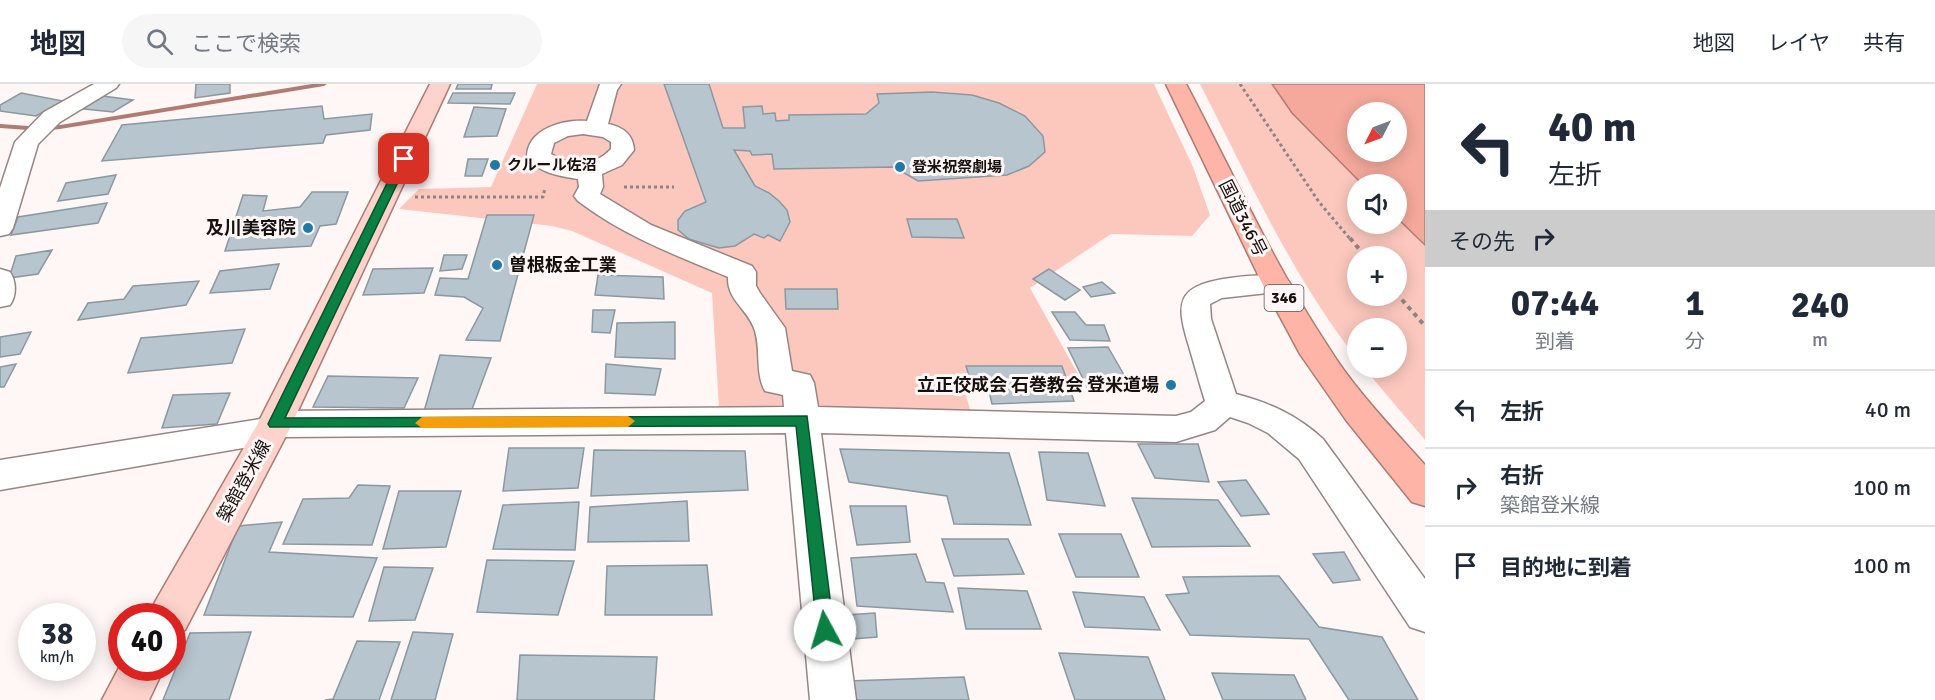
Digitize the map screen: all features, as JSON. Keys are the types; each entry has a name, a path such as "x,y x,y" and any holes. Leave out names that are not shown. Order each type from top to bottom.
{"highway":[{"name":"国道346号","path":"1176,84 1276,285 1316,354 1358,411 1425,491"}],"main road":[{"name":"築館登米線","path":"177,603 274,427 440,84"},
{"path":"124,700 135,681"}],"street":[{"path":"0,228 27,142 40,129 109,84"},
{"path":"596,127 607,89 611,84"},
{"path":"590,179 556,168 539,157 540,143 557,132 583,127 596,127 618,135 623,141 624,149 620,156 590,179 587,196 643,232 706,260 742,272 742,286 746,296 770,328 777,383 798,383 833,700"},
{"path":"0,278 0,298"},
{"path":"1222,403 1196,319 1195,307 1198,299 1202,294 1220,289 1276,285"},
{"path":"0,475 274,427 802,420 1176,429 1194,425 1212,417 1222,403"},
{"path":"1222,403 1270,416 1293,432 1311,449 1425,613"}],"path":[{"path":"1240,84 1319,202 1356,246"},
{"path":"405,196 543,197 545,188 590,179 674,187"},
{"path":"1407,306 1425,326"}],"shaded area":[{"path":"537,84 1154,84 1193,167 1210,215 1192,236 1111,234 1030,288 1079,376 960,376 974,422 720,424 712,293 572,231 552,226 399,209 419,189 491,187"},
{"path":"1200,84 1272,84 1292,113 1352,174 1347,174 1347,234 1407,234 1407,228 1425,245 1425,440 1372,378 1407,378 1407,318 1347,318 1347,345 1291,260"},
{"path":"1272,84 1425,84 1425,245 1407,228 1407,174 1352,174 1292,113"}],"building":[{"path":"196,84 230,84 230,93 195,98"},
{"path":"458,84 492,84 491,89 456,89"},
{"name":"登米祝祭劇場","path":"664,84 709,84 723,128 745,128 743,107 762,106 763,114 775,113 776,121 789,120 789,115 866,114 879,103 877,94 932,92 972,95 999,103 1025,116 1043,136 1045,152 1029,166 1007,175 918,181 894,167 774,169 772,154 752,155 750,151 734,150 755,186 779,201 787,210 790,222 780,241 768,235 764,238 754,234 735,246 719,248 689,239 678,230 678,220 685,211 706,202"},
{"path":"21,93 63,101 36,116 0,111 0,105"},
{"path":"453,93 515,93 510,104 448,103"},
{"path":"95,95 133,100 113,112 74,108"},
{"path":"322,106 324,119 372,114 370,130 326,135 323,143 102,161 122,125"},
{"path":"474,107 506,109 497,136 464,137"},
{"path":"468,159 488,159 482,176 465,176"},
{"path":"116,175 108,194 58,201 66,183"},
{"path":"312,192 348,192 336,224 320,226 311,246 225,251 243,195 267,196 263,211 300,207"},
{"path":"107,203 98,223 11,235 18,217"},
{"path":"487,215 534,215 500,341 466,340 483,308 464,297 435,295 440,278 468,279"},
{"path":"907,219 957,219 964,238 912,237"},
{"path":"52,250 38,274 9,278 16,256"},
{"path":"444,255 467,255 462,269 440,271"},
{"path":"279,264 270,289 210,293 220,271"},
{"path":"433,268 424,293 363,295 373,269"},
{"path":"1049,269 1080,290 1065,300 1033,279"},
{"path":"598,275 663,277 664,299 595,295"},
{"path":"199,281 186,305 78,320 88,303 124,299 133,286"},
{"path":"1102,282 1115,293 1091,297 1083,287"},
{"path":"785,289 837,289 838,309 786,309"},
{"path":"593,310 615,310 610,333 592,332"},
{"path":"1052,312 1075,312 1086,325 1104,325 1110,341 1070,340"},
{"path":"675,322 675,359 615,357 617,323"},
{"path":"245,329 232,363 128,373 141,338"},
{"path":"31,332 20,354 0,357 0,337"},
{"path":"1108,347 1131,387 1088,389 1068,348"},
{"path":"440,355 491,358 471,412 423,415"},
{"path":"16,364 4,387 0,387 0,367"},
{"path":"606,364 661,369 655,395 605,393"},
{"path":"966,366 1062,366 1074,401 992,404 989,391 973,389"},
{"path":"328,376 418,378 404,408 313,407"},
{"path":"230,393 217,424 162,428 173,395"},
{"path":"1138,444 1198,444 1209,482 1155,478"},
{"path":"509,448 584,448 578,488 503,491"},
{"path":"840,449 1009,453 1031,525 954,524 947,496 849,482"},
{"path":"594,450 745,451 748,490 591,496"},
{"path":"1039,452 1088,453 1105,506 1047,500"},
{"path":"1246,480 1269,514 1241,516 1218,482"},
{"path":"358,485 390,486 372,545 283,544 303,499 349,498"},
{"path":"399,491 461,491 446,547 383,549"},
{"path":"1132,498 1218,500 1250,546 1152,547"},
{"path":"687,501 689,541 588,542 590,507"},
{"path":"579,502 575,550 493,549 503,505"},
{"path":"850,506 906,506 910,542 857,545"},
{"path":"282,522 269,552 377,558 353,617 204,615 238,526"},
{"path":"1059,534 1121,534 1139,577 1076,577"},
{"path":"942,539 1008,539 1024,574 954,576"},
{"path":"1344,552 1360,580 1333,583 1313,554"},
{"path":"916,554 926,582 944,583 953,612 857,606 851,558"},
{"path":"487,560 574,561 558,615 477,612"},
{"path":"707,565 712,615 605,615 607,566"},
{"path":"384,567 433,568 415,620 369,621"},
{"path":"1279,576 1319,627 1382,637 1418,700 1349,700 1309,639 1190,635 1166,595 1189,593 1183,577"},
{"path":"958,588 1027,591 1041,629 966,629"},
{"path":"1073,592 1144,597 1160,630 1085,627"},
{"path":"875,613 877,637 853,639 846,615"},
{"path":"251,632 229,700 163,700 171,681 186,681 186,643 190,633"},
{"path":"413,632 453,634 435,700 391,700"},
{"path":"357,641 400,642 379,700 325,700 333,699"},
{"path":"1059,653 1148,657 1165,700 1075,700"},
{"path":"520,655 657,657 654,700 517,700"},
{"path":"1212,673 1294,675 1306,700 1223,700"},
{"path":"964,677 969,700 852,700 848,681"}],"waterway":[{"path":"0,126 42,129 60,127 324,84"}],"slow traffic":[{"path":"422,423 628,421"}],"place":[{"name":"クルール佐沼","path":"495,165"},
{"name":"登米祝祭劇場","path":"900,167"},
{"name":"及川美容院","path":"308,228"},
{"name":"曽根板金工業","path":"497,265"},
{"name":"立正佼成会 石巻教会 登米道場","path":"1171,385"}],"route":[{"path":"404,159 275,424 802,420 825,630"}]}
